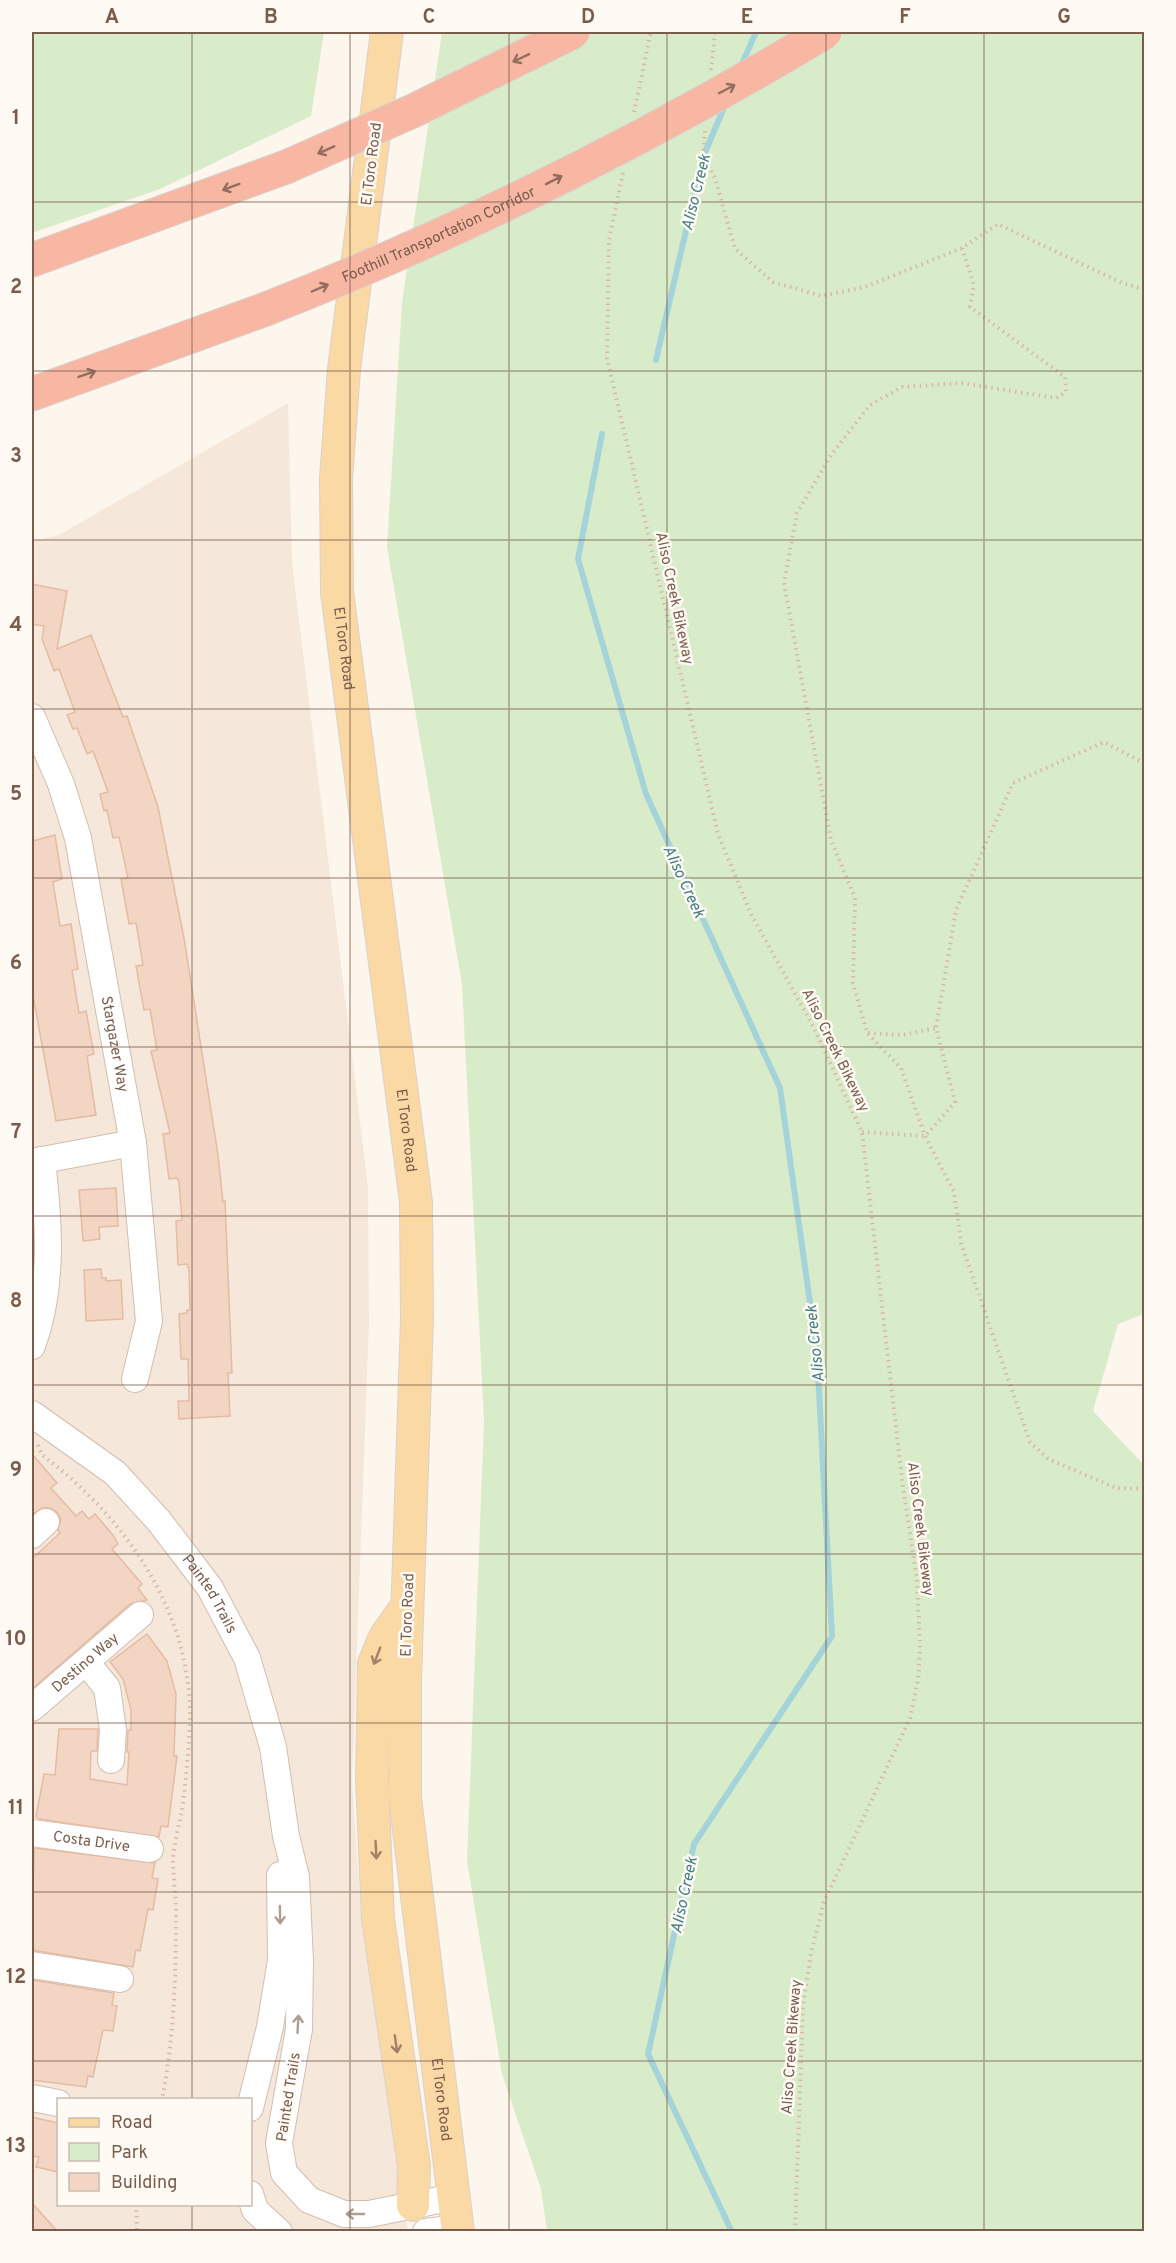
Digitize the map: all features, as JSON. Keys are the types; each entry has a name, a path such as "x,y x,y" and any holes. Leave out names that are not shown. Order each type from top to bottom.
{"highway":[{"path":"32,260 285,167 415,110 573,32"},
{"name":"Foothill Transportation Corridor","path":"32,394 266,309 435,238 547,184 751,76 825,32"}],"main road":[{"name":"El Toro Road","path":"387,32 344,369 336,478 337,592 416,1202 417,1318 407,1606 405,1798 458,2230"},
{"path":"407,1606 385,1637 374,1663 372,1779 378,1919 414,2166 419,2218"}],"street":[{"name":"Stargazer Way","path":"32,717 62,784 78,838 133,1143 149,1321 135,1379"},
{"path":"32,1346 46,1287 49,1225 37,1161 133,1143"},
{"name":"Painted Trails","path":"37,1417 115,1473 159,1521 210,1588 247,1658 273,1747 286,1836 296,1877 300,1961 298,2030 279,2143 284,2173 309,2200 344,2214 419,2218 458,2230"},
{"name":"Destino Way","path":"32,1707 87,1663 140,1615"},
{"path":"87,1663 107,1688 113,1730 111,1760"},
{"name":"Costa Drive","path":"32,1833 150,1849"},
{"name":"Painted Trails","path":"252,2100 270,2028 281,1960 279,1882 286,1836"},
{"path":"32,1965 120,1979"},
{"path":"32,2098 57,2103"},
{"name":"Painted Trails","path":"419,2218 454,2197"},
{"path":"252,2200 255,2210 279,2232"}],"path":[{"path":"632,123 651,32"},
{"path":"711,77 715,32"},
{"path":"706,122 703,156 715,178 735,249 773,282 822,296 865,287 962,248 998,224 1122,283 1144,289"},
{"name":"Aliso Creek Bikeway","path":"623,170 609,240 607,358 697,753 718,834 752,914 814,1028 862,1132 903,1488 917,1580 920,1648 918,1680 910,1718 824,1902 811,1953 803,2006 795,2232"},
{"path":"962,248 975,285 970,307 1065,377 1066,392 1056,398 961,383 902,387 870,405 831,455 797,513 784,583 831,840 855,898 853,983 867,1033 902,1068 926,1136 954,1192 961,1243 1030,1442 1048,1459 1116,1488 1144,1489"},
{"path":"926,1136 955,1102 936,1028 956,910 1013,783 1104,742 1144,763"},
{"path":"867,1033 902,1035 936,1028"},
{"path":"862,1132 926,1136"},
{"path":"37,1417 42,1455 103,1507 142,1559 168,1612 186,1680 190,1716 188,1757 173,1857 176,1914 175,1988 170,2056 162,2098"},
{"path":"136,2206 137,2232"}],"shaded area":[{"path":"288,403 292,562 368,1187 369,1323 352,1782 362,1928 408,2231 32,2231 32,541 59,535"}],"green space":[{"path":"32,32 324,32 311,116 160,189 32,233"},
{"path":"442,32 1144,32 1144,1314 1118,1324 1093,1411 1144,1465 1144,2231 547,2231 541,2189 502,2074 467,1861 484,1421 462,984 387,547 402,303"}],"building":[{"path":"32,584 67,591 57,649 91,635 123,717 127,716 158,807 184,938 218,1155 223,1202 225,1201 232,1373 228,1373 230,1416 179,1419 178,1401 189,1401 188,1359 181,1359 179,1314 190,1310 189,1270 187,1264 178,1265 176,1221 182,1220 179,1182 177,1178 169,1179 163,1134 170,1133 151,1051 157,1050 150,1009 144,1010 136,966 143,965 136,923 129,924 121,879 128,878 119,837 113,838 107,810 104,811 100,794 108,792 93,751 87,754 77,728 73,729 67,715 75,712 59,669 54,671 42,639 44,626 32,624"},
{"path":"55,835 62,879 53,882 60,926 71,924 78,969 72,970 79,1013 86,1011 94,1054 87,1056 96,1115 56,1121 32,990 32,841"},
{"path":"116,1188 118,1226 99,1227 100,1239 83,1241 79,1190"},
{"path":"101,1269 102,1278 106,1278 106,1281 121,1280 123,1319 86,1321 84,1270"},
{"path":"32,1454 57,1483 51,1488 76,1516 82,1511 89,1519 95,1514 113,1535 118,1544 112,1549 142,1584 138,1588 147,1600 130,1604 32,1689 32,1559 60,1533 58,1530 61,1519 57,1512 50,1508 42,1508 32,1515"},
{"path":"147,1634 167,1661 176,1694 174,1756 177,1756 168,1827 161,1826 159,1837 39,1819 36,1817 44,1774 55,1775 59,1729 98,1729 97,1751 91,1751 90,1779 127,1785 128,1730 131,1730 131,1710 123,1679 110,1662"},
{"path":"34,1848 155,1863 152,1878 158,1879 153,1910 148,1909 140,1951 136,1950 133,1967 32,1950"},
{"path":"32,1980 114,1993 112,2005 117,2006 113,2031 103,2030 93,2077 88,2076 86,2087 32,2080"},
{"path":"32,2117 57,2123 57,2172 36,2167 39,2157 32,2156"},
{"path":"32,2203 58,2232 32,2232"}],"waterway":[{"name":"Aliso Creek","path":"741,66 756,32"},
{"name":"Aliso Creek","path":"656,360 703,157 726,103"},
{"name":"Aliso Creek","path":"602,434 578,559 646,794 780,1088 817,1353 832,1636 694,1844 648,2054 732,2232"}]}
